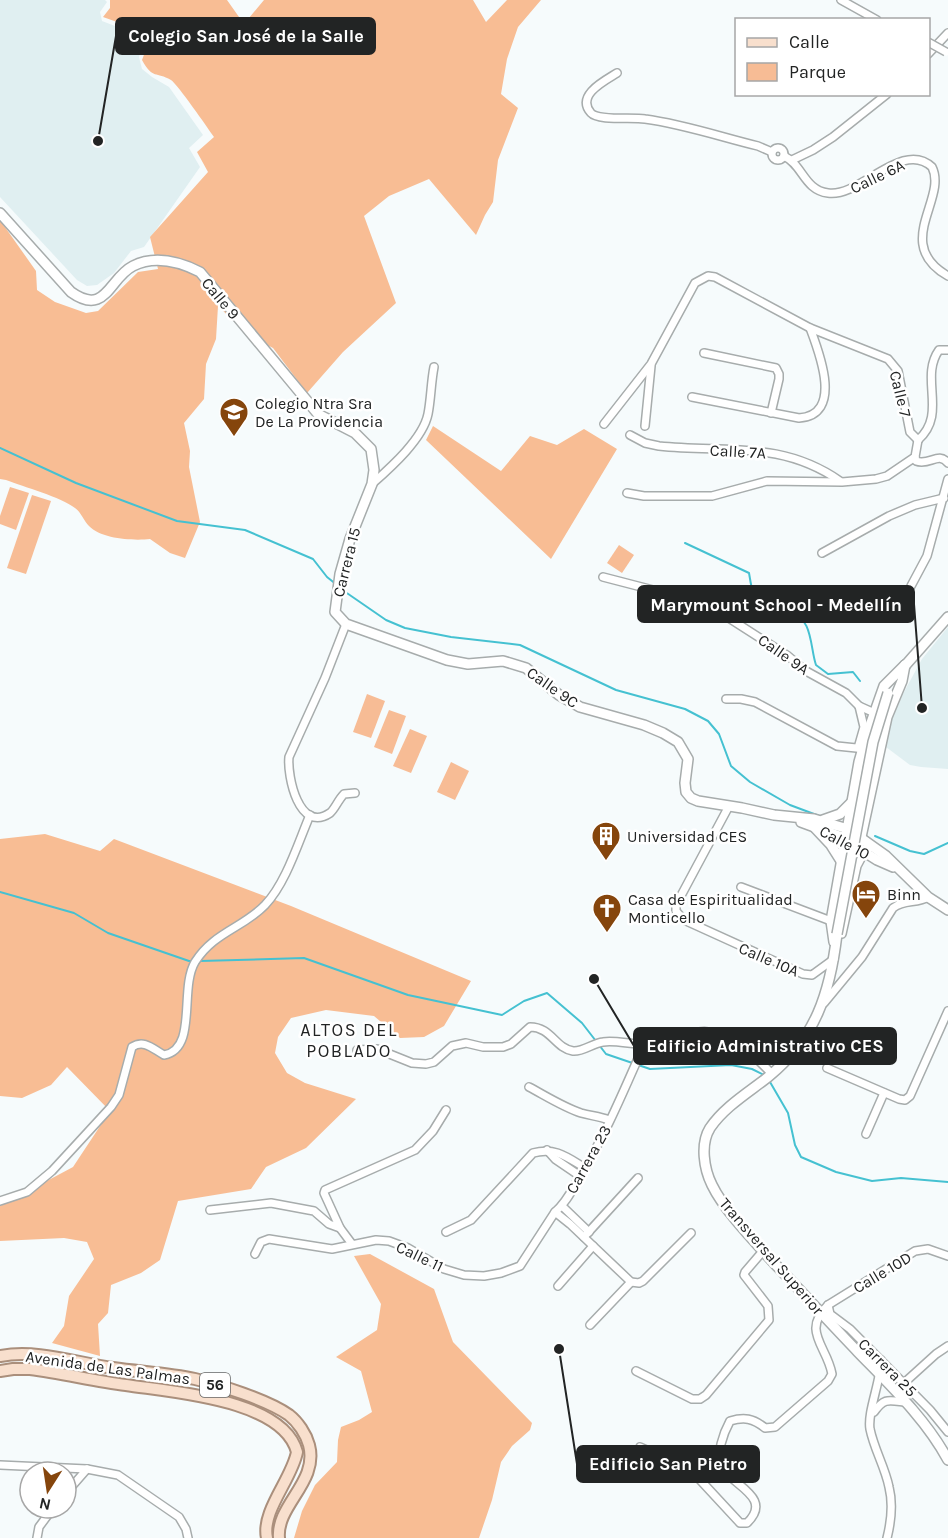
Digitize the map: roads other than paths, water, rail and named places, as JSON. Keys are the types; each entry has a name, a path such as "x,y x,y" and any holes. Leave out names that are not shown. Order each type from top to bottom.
{"main road":[{"name":"Calle 9","path":"0,213 71,292 82,299 96,300 102,297 134,265 150,261 183,264 200,272 318,414 355,433 371,449 374,470 372,484"},
{"name":"Carrera 15","path":"346,624 335,612 340,574 350,539 372,484"},
{"name":"Transversal Superior","path":"948,616 905,665 888,693 873,742 840,934 823,1005 810,1030 794,1052 710,1128 705,1141 704,1157 712,1187 732,1214 763,1251 904,1402 939,1443 948,1460"},
{"name":"Calle 9C","path":"346,624 447,660 468,664 491,661 515,663 526,668 568,701 592,711 633,721 663,733 678,742 685,752 688,759 686,792 691,798"},
{"path":"861,837 874,776 868,751 873,713 884,686 905,665"},
{"path":"835,956 827,919 834,905 843,864 859,762 868,751 887,717 902,681 905,665"},
{"name":"Calle 10","path":"691,798 848,829 886,856 928,897 948,910"},
{"path":"843,864 813,823 833,818 853,801"},
{"name":"Calle 10","path":"813,823 898,869"},
{"name":"Avenida de Las Palmas","path":"0,1356 42,1355 111,1368 194,1379 272,1406 289,1415 300,1426 306,1437 310,1463 304,1481 281,1524 279,1538"},
{"name":"Avenida de Las Palmas","path":"0,1371 13,1369 48,1372 194,1394 246,1409 275,1422 289,1435 297,1452 292,1470 269,1518 267,1538"}],"street":[{"path":"841,0 873,18"},
{"path":"930,52 948,33"},
{"path":"930,43 947,53"},
{"name":"Calle 6A","path":"617,73 592,89 587,97 587,106 592,114 601,118 619,117 657,121 758,146 772,152 776,160 784,156 792,160 811,187 825,193 833,194 850,189 899,162 912,159 932,166 938,174 942,193"},
{"path":"792,160 833,137 884,96"},
{"path":"936,214 927,240 927,254 931,262 948,276"},
{"name":"Calle 7","path":"651,364 695,283 708,276 715,277 810,328 888,359 895,366 899,375 910,432 918,440 928,433 938,418 939,400 934,362 939,350 948,350"},
{"path":"692,397 799,418 816,413 824,394 824,371 810,328"},
{"path":"704,352 776,368 779,379 771,413"},
{"path":"604,424 651,364"},
{"path":"645,426 651,364"},
{"name":"Carrera 15","path":"372,484 389,469 417,437 427,417 434,367"},
{"name":"Calle 7A","path":"630,435 645,443 659,446 752,450 778,454 819,467 842,482"},
{"path":"918,440 916,461 926,463 942,458 948,463"},
{"path":"627,493 644,496 712,496 767,481 842,482 876,479 887,476 915,457"},
{"path":"911,586 927,556 948,479"},
{"path":"822,553 889,516 915,505 944,498"},
{"name":"Calle 9A","path":"603,577 707,604 788,656 806,671 846,693 859,706 887,717"},
{"path":"346,624 290,757 288,767 298,804 310,815 324,815 332,812 344,794 355,793"},
{"path":"726,699 755,702 837,746 868,751 859,706"},
{"name":"Calle 10A","path":"729,806 675,908 684,920 803,974 812,975 835,956"},
{"path":"0,1201 27,1192 52,1171 119,1095 132,1047 143,1043 164,1054 174,1052 181,1046 185,1033 188,984 194,964 210,943 265,906 277,890 310,815"},
{"path":"840,934 857,866 865,851"},
{"path":"741,887 827,919"},
{"path":"823,1005 862,957 893,908 899,903 928,897"},
{"path":"826,1068 905,1100 910,1096 948,1011"},
{"path":"357,1050 376,1048 412,1063 426,1064 434,1062 452,1046 466,1043 483,1047 503,1047 512,1044 530,1027 545,1029 567,1049 574,1051 603,1042 644,1045 702,1032 719,1035 742,1045 769,1077"},
{"name":"Carrera 23","path":"520,1266 555,1212 562,1206 585,1168 644,1045"},
{"path":"529,1087 566,1107 609,1120"},
{"path":"866,1134 884,1093"},
{"path":"352,1244 340,1228 324,1193 325,1190 415,1150 433,1131 446,1110"},
{"path":"446,1232 471,1220 533,1153 547,1150 560,1152 585,1168"},
{"path":"547,1150 555,1159 580,1176"},
{"path":"587,1234 638,1178"},
{"path":"210,1210 271,1203 314,1211 329,1224 340,1228"},
{"path":"562,1206 587,1234 593,1246 631,1282 643,1281 691,1233"},
{"path":"555,1212 587,1234"},
{"name":"Calle 11","path":"255,1254 261,1242 269,1239 323,1249 376,1240 389,1241 408,1248 444,1269 464,1275 492,1275 520,1266"},
{"path":"558,1286 593,1246"},
{"name":"Calle 10D","path":"820,1312 915,1251 928,1249 948,1256"},
{"path":"636,1371 692,1399 700,1400 706,1395 768,1320 768,1306 744,1275 763,1251"},
{"path":"591,1325 631,1282"},
{"name":"Carrera 25","path":"828,1305 830,1314 850,1329 930,1410 948,1432"},
{"path":"640,1447 690,1469 740,1522 747,1523 753,1517 755,1504 748,1490 726,1473 719,1458 726,1429 730,1421 743,1417 757,1421 765,1428 775,1427 828,1381 832,1374 830,1364 816,1332 816,1320 820,1312"},
{"path":"904,1383 948,1346"},
{"path":"881,1360 881,1376 870,1416 870,1427 890,1493 888,1536"},
{"path":"870,1416 884,1401 904,1402"},
{"path":"0,1465 87,1469 118,1475 179,1517 188,1538"},
{"path":"78,1479 87,1469"},
{"path":"37,1538 39,1527 44,1520"}],"waterway":[{"path":"0,448 76,483 177,521 245,530 313,559 327,577 337,585"},
{"path":"685,543 749,573 752,590 756,596 776,612 790,613 803,620 807,627 816,665 828,674 853,672 860,681"},
{"path":"341,589 386,620 405,628 451,637 520,645 616,690 685,709 708,721 719,734 731,766 750,782 790,805 822,817"},
{"path":"875,836 910,851 924,854 948,843"},
{"path":"0,892 74,913 108,933 194,961"},
{"path":"200,961 304,958 408,995 502,1015 524,1001 547,993 582,1023 606,1054 650,1069 731,1065 752,1069 766,1076"},
{"path":"770,1082 788,1113 795,1145 801,1157 836,1172 872,1181 901,1178 948,1182"}],"place":[{"name":"Colegio San José de la Salle","path":"98,141"},
{"name":"Colegio Ntra Sra De La Providencia","path":"234,438"},
{"name":"Marymount School - Medellín","path":"922,708"},
{"name":"Universidad CES","path":"606,862"},
{"name":"Binn","path":"866,920"},
{"name":"Casa de Espiritualidad Monticello","path":"607,934"},
{"name":"Edificio Administrativo CES","path":"594,979"},
{"name":"Edificio San Pietro","path":"559,1349"}],"district":[{"name":"ALTOS DEL POBLADO","path":"349,1040"}]}
